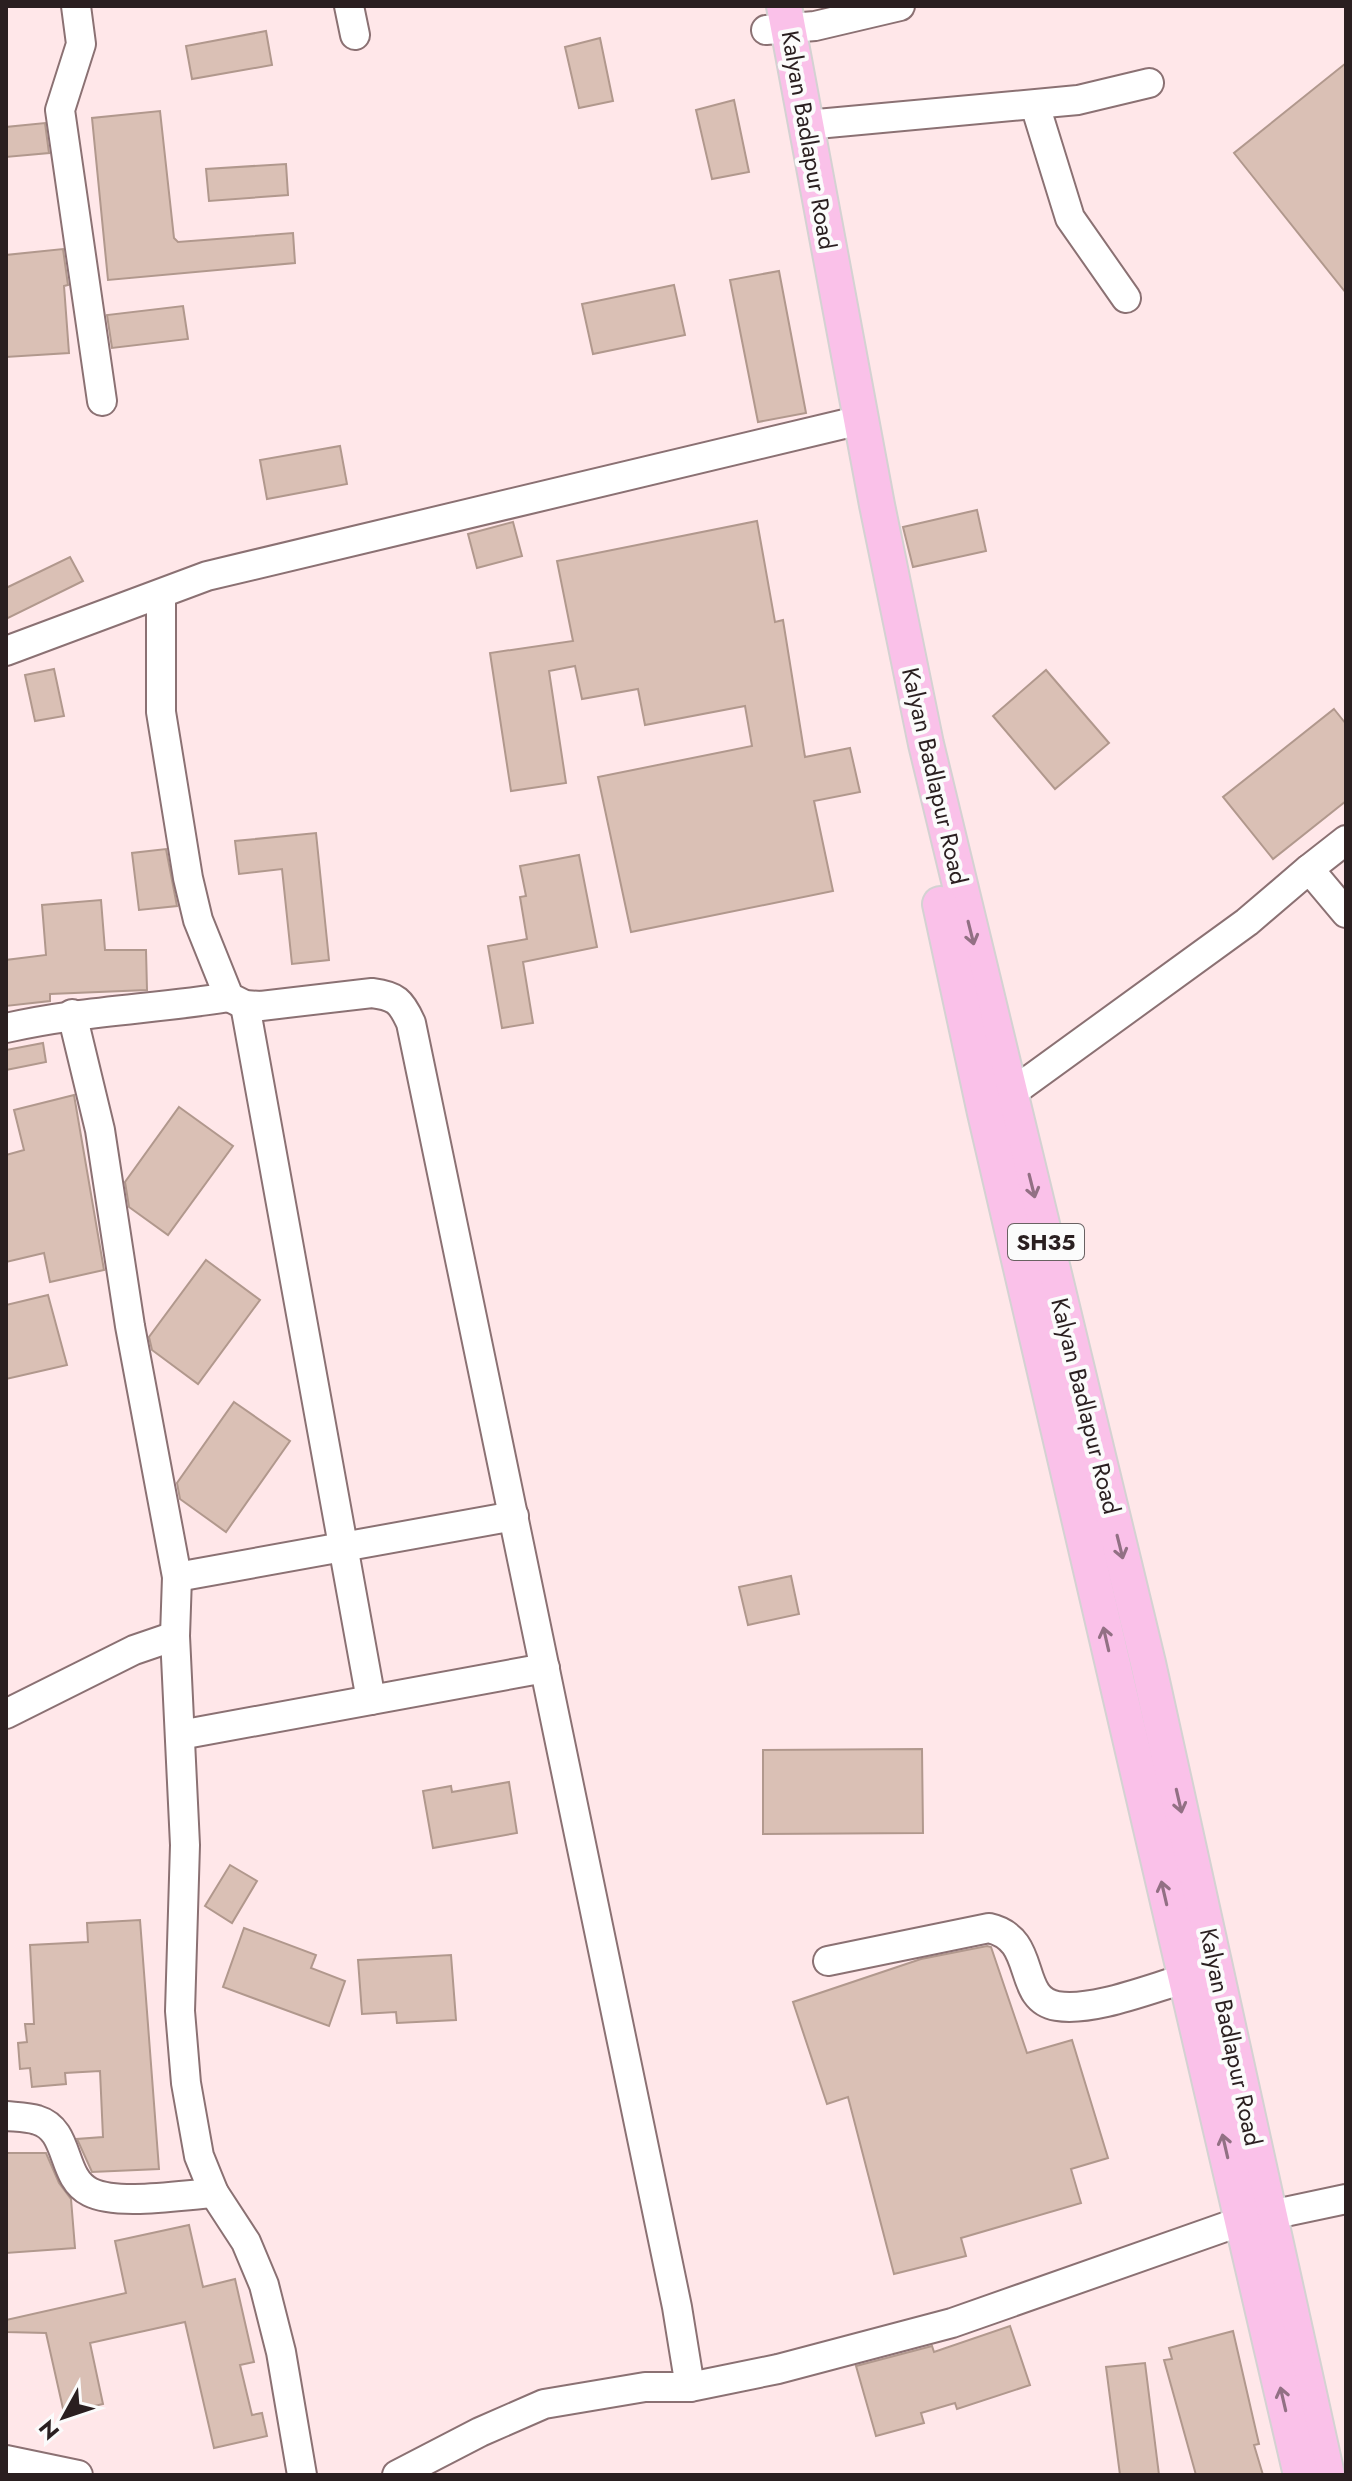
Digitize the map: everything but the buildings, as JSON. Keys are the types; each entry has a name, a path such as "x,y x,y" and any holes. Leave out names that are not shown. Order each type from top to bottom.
{"main road":[{"name":"Kalyan Badlapur Road","path":"775,18 806,125 851,422"},
{"name":"Kalyan Badlapur Road","path":"775,18 851,422 1184,1979 1327,2475"},
{"name":"Kalyan Badlapur Road","path":"997,1104 1148,1663 1301,2475"}],"street":[{"path":"76,6 81,44 60,110 102,401"},
{"path":"349,6 355,35"},
{"path":"775,18 900,6"},
{"path":"806,125 1078,100 1149,83"},
{"path":"1035,105 1070,218 1126,298"},
{"path":"6,651 207,576 851,422"},
{"path":"161,595 161,712 188,878 198,920 237,1001 371,1700"},
{"path":"997,1104 1247,922 1346,840"},
{"path":"1309,869 1346,913"},
{"path":"6,1028 72,1014 237,1001 261,1006 372,993 389,995 401,1002 411,1023 514,1516 677,2307 690,2387"},
{"path":"72,1014 100,1130 130,1326 177,1577 175,1636 185,1845 180,2011 186,2083 199,2156 214,2193 246,2242 264,2285 281,2352 302,2475"},
{"path":"177,1577 514,1516"},
{"path":"6,1714 134,1650 175,1636"},
{"path":"180,1735 545,1668"},
{"path":"828,1961 989,1928 1010,1935 1019,1945 1033,1989 1054,2006 1078,2007 1184,1979"},
{"path":"6,2116 37,2120 53,2128 75,2180 88,2191 107,2199 214,2193"},
{"path":"397,2475 480,2432 544,2404 645,2387 690,2387 778,2369 952,2323 1255,2218 1346,2199"},
{"path":"6,2460 78,2475"}]}
